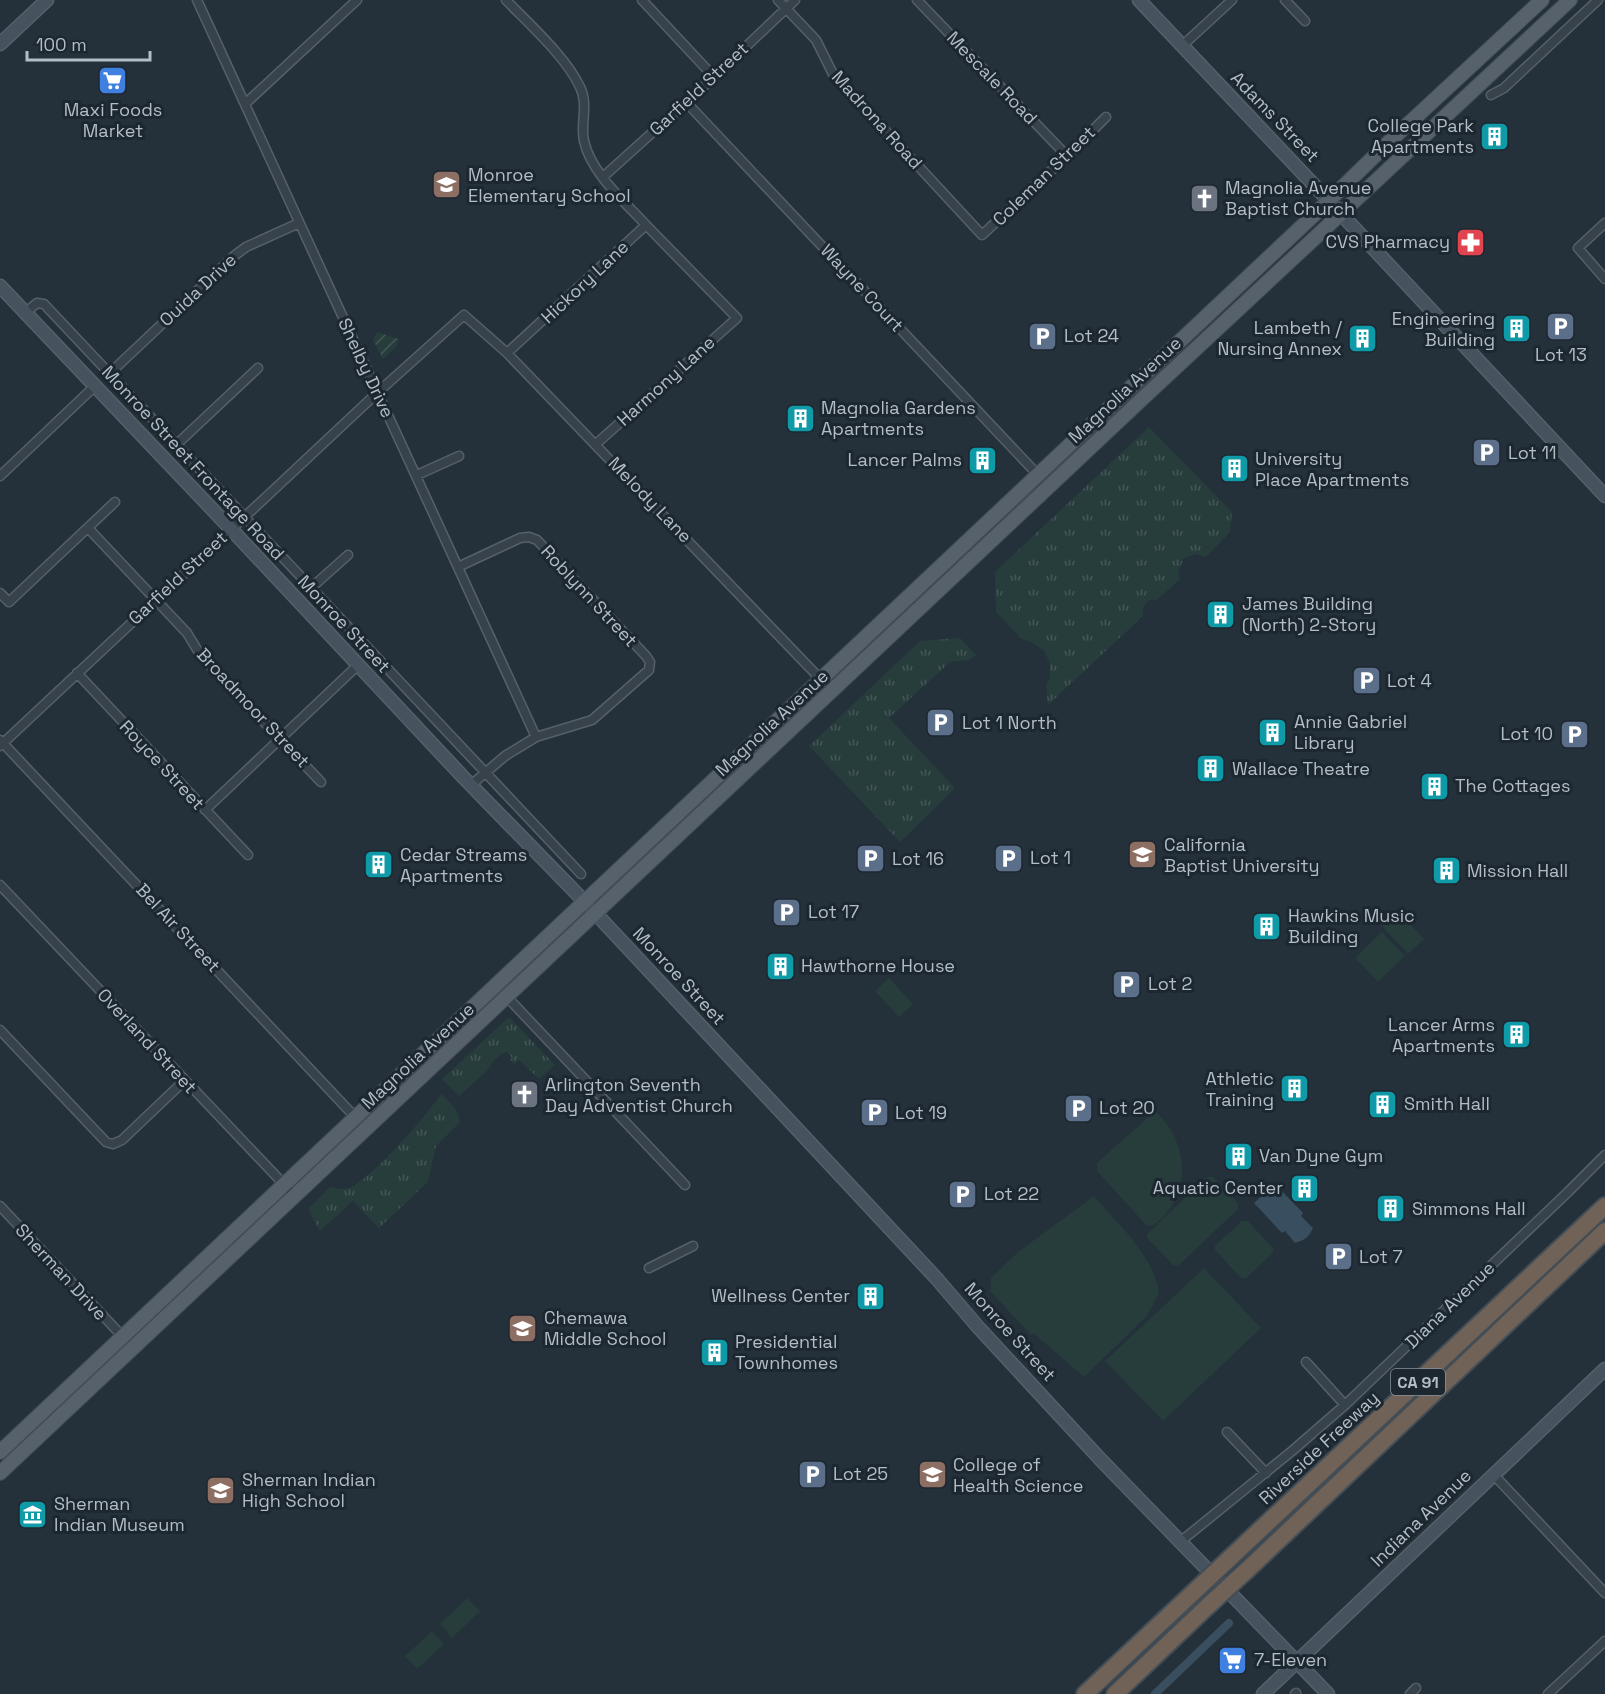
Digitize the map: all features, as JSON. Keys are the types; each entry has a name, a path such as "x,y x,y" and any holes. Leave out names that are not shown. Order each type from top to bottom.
{"highway":[{"name":"Riverside Freeway","path":"1085,1694 1605,1206"},
{"name":"CA 91","path":"1115,1694 1605,1231"}],"main road":[{"path":"0,44 47,0"},
{"name":"Adams Street","path":"1139,0 1605,496"},
{"name":"Magnolia Avenue","path":"0,1452 1542,0"},
{"name":"Magnolia Avenue","path":"0,1473 1340,212 1570,0"},
{"name":"Monroe Street","path":"0,286 231,529 357,666 596,913 1180,1542 1328,1694"},
{"path":"1038,475 1049,486"},
{"name":"Indiana Avenue","path":"1263,1694 1605,1369"},
{"path":"32,1422 42,1434"}],"street":[{"path":"245,104 357,0"},
{"path":"506,0 575,77 584,96 583,135 592,162 646,225"},
{"path":"642,0 714,76"},
{"name":"Madrona Road","path":"778,0 816,40 833,74 982,236"},
{"name":"Garfield Street","path":"603,177 795,0"},
{"name":"Mescale Road","path":"916,0 1067,156"},
{"path":"1182,46 1232,0"},
{"path":"1285,0 1305,21"},
{"path":"1491,94 1504,88 1598,0"},
{"name":"Shelby Drive","path":"200,2 299,223 536,737"},
{"name":"Wayne Court","path":"686,102 1038,475"},
{"name":"Coleman Street","path":"982,236 1106,117"},
{"name":"Ouida Drive","path":"109,374 234,256 246,247 299,223"},
{"path":"1605,223 1578,248 1605,279"},
{"name":"Harmony Lane","path":"596,444 737,318 646,225"},
{"name":"Hickory Lane","path":"507,353 646,225"},
{"name":"Monroe Street Frontage Road","path":"25,313 37,303 44,304 581,874"},
{"name":"Garfield Street","path":"1,743 464,315"},
{"name":"Melody Lane","path":"464,315 507,353 832,691"},
{"path":"176,445 258,368"},
{"path":"0,476 95,386"},
{"path":"417,475 459,456"},
{"path":"0,593 9,602 115,502"},
{"name":"Broadmoor Street","path":"88,528 187,633 201,656 321,782"},
{"name":"Roblynn Street","path":"458,567 520,538 528,537 537,540 650,662 649,670 592,720 536,737"},
{"path":"311,588 348,555"},
{"path":"205,810 357,666"},
{"name":"Royce Street","path":"77,673 248,855"},
{"path":"471,785 505,756 536,737"},
{"name":"Bel Air Street","path":"1,743 356,1118"},
{"name":"Overland Street","path":"0,885 295,1196"},
{"path":"507,997 685,1185"},
{"path":"0,1030 106,1142 113,1144 122,1140 185,1080"},
{"name":"Diana Avenue","path":"1180,1542 1293,1451 1345,1405 1605,1155"},
{"name":"Sherman Drive","path":"0,1206 123,1337"},
{"path":"649,1268 693,1246"},
{"path":"1306,1362 1345,1405"},
{"path":"1227,1432 1266,1473"},
{"path":"1493,1474 1605,1593"},
{"path":"1548,1694 1605,1641"}],"green space":[{"path":"377,332 399,339 396,347 383,359 373,340"},
{"path":"1149,427 1232,512 1230,532 1206,557 1196,554 1184,558 1178,571 1180,579 1157,600 1149,600 1144,607 1143,616 1048,705 1046,685 1050,678 1050,663 1044,651 1022,639 996,612 995,572"},
{"path":"960,638 976,655 969,660 950,662 889,718 955,788 900,842 809,746 920,641"},
{"path":"1396,909 1424,939 1408,954 1380,924"},
{"path":"1382,932 1405,956 1378,982 1355,958"},
{"path":"889,978 913,1004 899,1017 875,991"},
{"path":"509,1017 555,1065 539,1079 519,1060 514,1064 507,1052 498,1057 488,1070 459,1096 442,1079"},
{"path":"441,1094 456,1110 459,1123 436,1146 428,1182 379,1228 353,1201 320,1231 309,1208 330,1187 349,1188 370,1173 412,1131"},
{"path":"1155,1111 1164,1120 1177,1142 1182,1167 1181,1180 1173,1204 1154,1225 1147,1226 1097,1171 1097,1163"},
{"path":"1207,1177 1213,1177 1238,1203 1238,1209 1178,1266 1173,1265 1147,1238 1147,1234"},
{"path":"1094,1196 1143,1254 1151,1267 1159,1294 1146,1317 1084,1377 1033,1333 1031,1335 991,1292 991,1278 1018,1252"},
{"path":"1242,1221 1248,1221 1273,1248 1273,1253 1246,1278 1241,1278 1215,1250 1215,1246"},
{"path":"1204,1268 1261,1328 1163,1421 1105,1361"},
{"path":"467,1598 480,1611 452,1638 440,1624"},
{"path":"432,1631 444,1644 417,1669 405,1656"}],"water":[{"path":"1275,1184 1303,1213 1301,1216 1313,1228 1301,1241 1295,1243 1285,1231 1282,1233 1254,1203"}],"waterway":[{"path":"1155,1694 1229,1623"}],"place":[{"name":"Maxi Foods Market","path":"113,81"},
{"name":"College Park Apartments","path":"1495,136"},
{"name":"Monroe Elementary School","path":"447,185"},
{"name":"Magnolia Avenue Baptist Church","path":"1204,198"},
{"name":"CVS Pharmacy","path":"1471,242"},
{"name":"Lot 13","path":"1561,326"},
{"name":"Engineering Building","path":"1516,329"},
{"name":"Lot 24","path":"1043,336"},
{"name":"Lambeth / Nursing Annex","path":"1363,338"},
{"name":"Magnolia Gardens Apartments","path":"800,418"},
{"name":"Lot 11","path":"1487,453"},
{"name":"Lancer Palms","path":"983,460"},
{"name":"University Place Apartments","path":"1234,469"},
{"name":"James Building (North) 2-Story","path":"1221,614"},
{"name":"Lot 4","path":"1366,681"},
{"name":"Lot 1 North","path":"941,723"},
{"name":"Annie Gabriel Library","path":"1273,732"},
{"name":"Lot 10","path":"1574,734"},
{"name":"Wallace Theatre","path":"1211,769"},
{"name":"The Cottages","path":"1434,786"},
{"name":"California Baptist University","path":"1143,855"},
{"name":"Lot 1","path":"1009,858"},
{"name":"Lot 16","path":"871,859"},
{"name":"Cedar Streams Apartments","path":"379,865"},
{"name":"Mission Hall","path":"1446,871"},
{"name":"Lot 17","path":"787,912"},
{"name":"Hawkins Music Building","path":"1267,926"},
{"name":"Hawthorne House","path":"780,966"},
{"name":"Lot 2","path":"1127,984"},
{"name":"Lancer Arms Apartments","path":"1516,1035"},
{"name":"Athletic Training","path":"1295,1089"},
{"name":"Arlington Seventh Day Adventist Church","path":"524,1095"},
{"name":"Smith Hall","path":"1383,1104"},
{"name":"Lot 20","path":"1078,1108"},
{"name":"Lot 19","path":"874,1113"},
{"name":"Van Dyne Gym","path":"1238,1156"},
{"name":"Aquatic Center","path":"1304,1188"},
{"name":"Lot 22","path":"963,1194"},
{"name":"Simmons Hall","path":"1391,1209"},
{"name":"Lot 7","path":"1338,1257"},
{"name":"Wellness Center","path":"871,1296"},
{"name":"Chemawa Middle School","path":"523,1328"},
{"name":"Presidential Townhomes","path":"714,1352"},
{"name":"Lot 25","path":"812,1474"},
{"name":"College of Health Science","path":"932,1475"},
{"name":"Sherman Indian High School","path":"221,1490"},
{"name":"Sherman Indian Museum","path":"33,1514"},
{"name":"7-Eleven","path":"1233,1660"}]}
